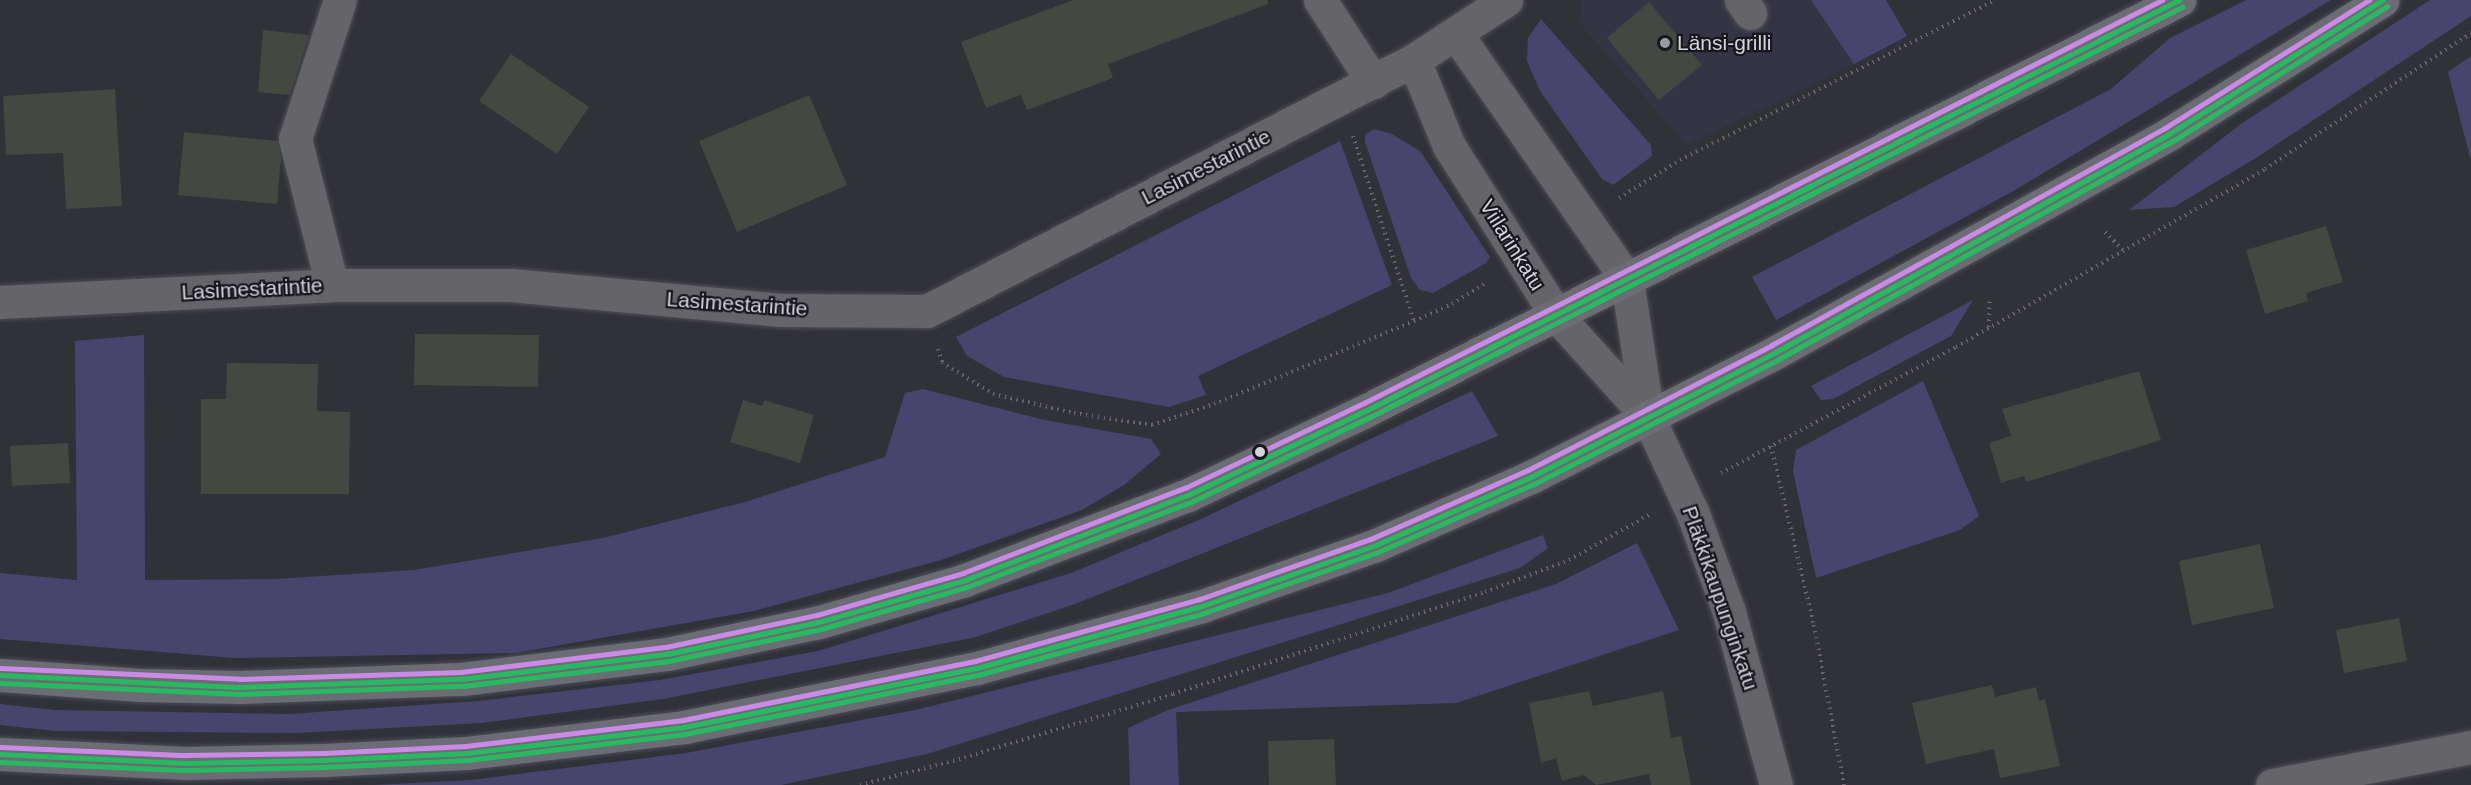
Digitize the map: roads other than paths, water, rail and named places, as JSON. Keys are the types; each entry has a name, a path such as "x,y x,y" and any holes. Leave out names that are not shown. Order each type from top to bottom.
{"main road":[{"path":"0,675 141,686 240,687 451,680 667,654 819,622 966,580 1188,495 1557,315 2179,0"},
{"path":"0,754 186,763 467,753 684,727 977,668 1202,606 1376,545 1531,477 1648,417 2056,199 2169,134 2383,0"}],"street":[{"path":"333,285 295,139 340,0"},
{"path":"1320,0 1372,82"},
{"path":"1414,60 1506,0"},
{"path":"1457,34 1627,280 1648,417"},
{"name":"Lasimestarintie","path":"0,302 333,285 511,285 781,310 927,311 1414,60"},
{"name":"Viilarinkatu","path":"1414,60 1449,146 1557,315 1648,417"},
{"name":"Pläkkikaupunginkatu","path":"1648,417 1693,514 1729,612 1776,785"},
{"path":"2272,785 2471,747"}],"place":[{"name":"Länsi-grilli","path":"1665,43"}]}
